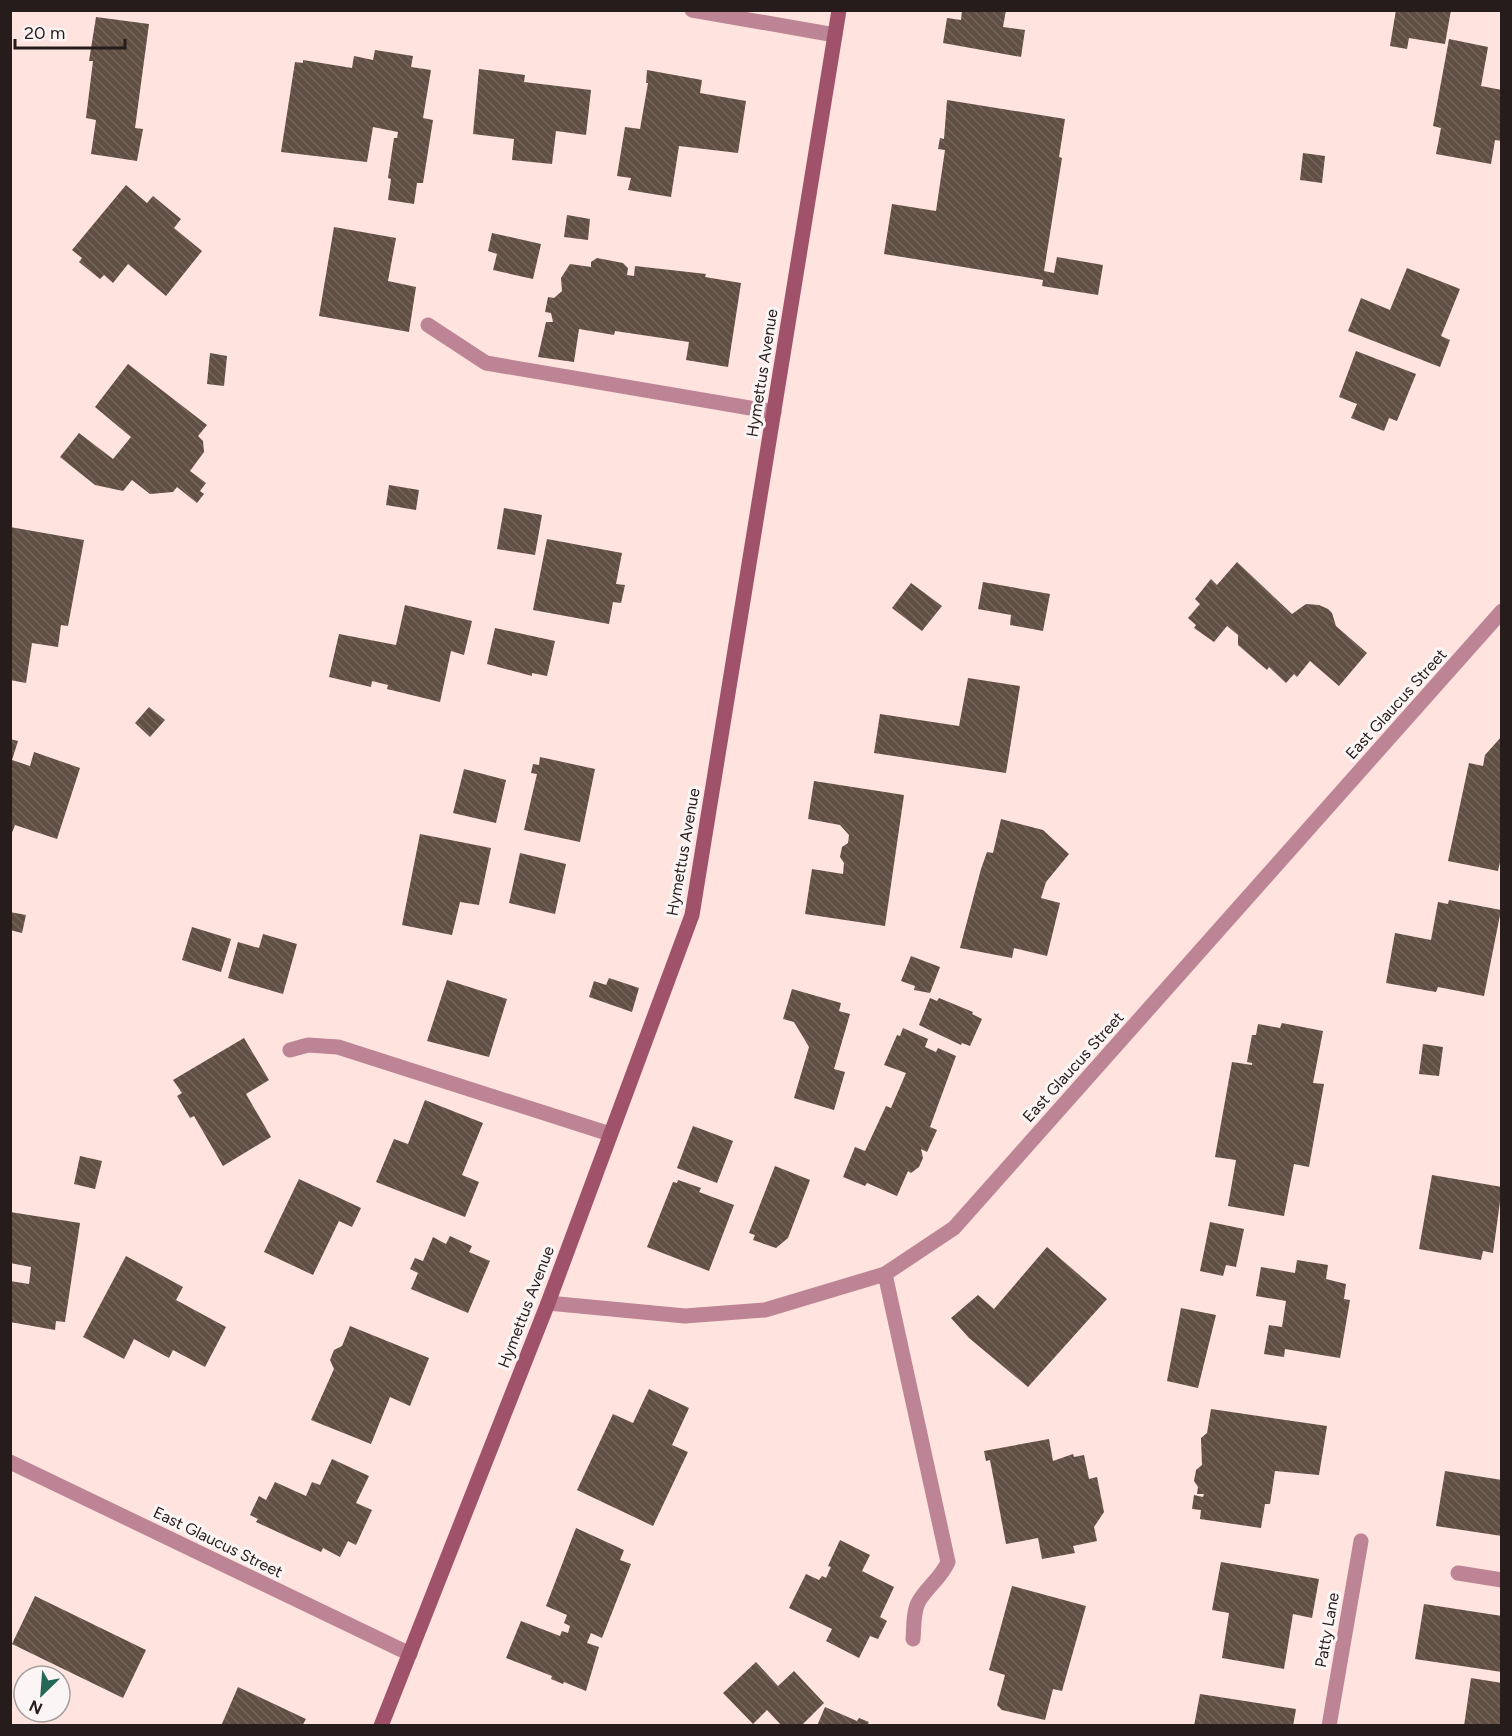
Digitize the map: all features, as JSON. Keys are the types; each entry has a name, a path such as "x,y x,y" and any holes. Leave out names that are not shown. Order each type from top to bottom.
{"street":[{"path":"692,10 836,35"},
{"name":"Hymettus Avenue","path":"381,1725 548,1303 692,915 839,10"},
{"path":"428,326 486,363 774,412"},
{"name":"East Glaucus Street","path":"548,1303 685,1316 765,1310 885,1274 954,1228 1502,611"},
{"path":"290,1050 308,1045 338,1047 610,1134"},
{"path":"885,1274 948,1562 942,1575 929,1587 918,1603 913,1639"},
{"name":"East Glaucus Street","path":"10,1462 410,1654"},
{"name":"Patty Lane","path":"1329,1725 1361,1541"},
{"path":"1458,1573 1502,1580"}],"building":[{"path":"962,10 1006,10 1003,27 1025,30 1021,57 943,43 947,18 961,20"},
{"path":"1396,10 1451,10 1445,44 1409,38 1407,49 1390,46"},
{"path":"96,17 149,24 135,128 143,129 137,161 91,154 96,120 86,118 93,61 89,61"},
{"path":"1449,39 1488,47 1481,86 1502,90 1502,141 1495,140 1491,164 1436,154 1441,128 1433,126"},
{"path":"375,50 413,56 411,67 431,70 423,118 433,120 423,183 417,183 414,204 388,200 391,179 388,178 394,138 397,138 398,132 373,127 367,162 281,152 295,62 303,63 303,60 352,68 354,56 373,60"},
{"path":"479,69 525,75 524,82 591,90 586,135 556,131 552,164 512,160 514,139 473,134"},
{"path":"647,70 702,80 700,93 746,101 738,153 679,146 671,197 628,190 631,178 617,176 625,127 640,129 648,83 646,83"},
{"path":"947,100 1065,119 1059,157 1062,158 1044,271 1054,273 1057,257 1103,265 1098,295 1042,286 1043,280 884,254 892,204 936,211 945,150 938,149 940,138 944,139"},
{"path":"1303,153 1325,156 1322,183 1300,180"},
{"path":"126,185 147,203 153,196 181,219 174,228 202,251 166,296 128,264 113,283 104,275 100,279 79,262 82,258 72,250"},
{"path":"567,215 590,219 588,240 564,237"},
{"path":"334,227 396,238 388,281 416,287 409,332 319,316"},
{"path":"492,233 541,244 533,279 493,270 497,254 488,251"},
{"path":"597,258 623,263 628,268 627,275 634,276 635,266 706,274 705,277 741,283 728,367 686,360 689,342 615,331 614,335 579,329 574,362 538,357 546,322 553,322 551,313 545,312 548,297 554,298 562,291 561,278 570,264 591,267 591,262"},
{"path":"1407,268 1460,289 1441,336 1450,340 1440,367 1348,331 1361,298 1390,310"},
{"path":"1356,351 1416,374 1397,421 1389,418 1384,431 1351,418 1357,404 1339,397"},
{"path":"210,353 227,356 224,386 207,384"},
{"path":"128,364 207,425 198,436 203,441 204,452 190,471 206,483 200,491 204,494 197,503 177,487 173,492 150,494 132,480 123,491 95,485 60,457 79,433 113,459 131,437 95,407"},
{"path":"389,485 419,490 416,510 386,505"},
{"path":"504,508 542,515 535,555 497,549"},
{"path":"10,527 84,540 68,626 61,625 58,647 32,643 26,683 10,680"},
{"path":"547,539 622,553 616,584 625,585 621,603 613,602 609,624 533,610"},
{"path":"1237,562 1292,614 1306,604 1319,605 1328,609 1332,613 1336,626 1367,653 1339,686 1310,661 1297,677 1294,674 1286,683 1269,667 1267,670 1238,645 1238,635 1227,626 1214,642 1194,628 1196,625 1188,618 1200,604 1195,599 1211,579 1217,585"},
{"path":"983,582 1050,594 1043,631 1010,625 1011,615 978,609"},
{"path":"911,583 942,606 922,631 892,608"},
{"path":"405,605 472,621 464,655 451,651 440,702 387,689 388,685 372,681 371,687 329,677 339,634 396,645"},
{"path":"495,628 555,641 547,676 532,673 532,676 487,664"},
{"path":"968,678 1020,686 1006,773 874,753 880,714 959,726"},
{"path":"149,707 165,720 150,737 135,723"},
{"path":"1502,736 1502,853 1498,871 1448,861 1469,763 1483,766 1485,755"},
{"path":"10,739 18,741 12,760 30,766 34,752 80,768 57,839 15,825 10,838"},
{"path":"540,757 595,769 580,842 524,830 537,774 531,773 533,764 539,765"},
{"path":"464,769 506,780 496,823 453,813"},
{"path":"814,781 904,795 885,926 805,914 812,869 843,874 844,863 840,857 842,847 848,843 849,835 840,825 808,819"},
{"path":"1001,819 1043,830 1069,854 1046,882 1041,898 1060,903 1047,956 1014,948 1012,958 960,948 981,869 987,852 993,853"},
{"path":"420,834 491,848 479,905 460,902 452,935 402,925"},
{"path":"520,853 566,864 555,914 509,903"},
{"path":"1449,900 1501,910 1484,996 1438,987 1436,992 1386,983 1395,933 1431,940 1438,902 1448,904"},
{"path":"10,912 26,915 22,933 10,930"},
{"path":"192,927 231,939 221,972 182,960"},
{"path":"263,934 297,944 283,994 228,978 238,942 259,948"},
{"path":"911,956 940,967 930,993 914,990 915,986 901,981"},
{"path":"609,978 639,988 632,1012 589,997 594,981 606,985"},
{"path":"447,980 507,999 489,1057 427,1041"},
{"path":"792,989 841,1003 839,1011 850,1014 834,1069 845,1072 834,1110 794,1098 809,1047 794,1022 783,1019"},
{"path":"930,998 937,1001 939,998 973,1012 972,1014 982,1019 970,1046 962,1043 961,1045 919,1025"},
{"path":"1282,1023 1323,1031 1313,1083 1324,1084 1309,1167 1294,1164 1284,1216 1228,1206 1236,1160 1215,1157 1232,1062 1252,1065 1247,1062 1252,1035 1256,1035 1258,1024 1280,1028"},
{"path":"903,1028 928,1039 925,1047 936,1052 938,1048 956,1056 930,1127 937,1130 927,1152 921,1149 923,1158 919,1167 911,1173 908,1171 897,1196 867,1183 865,1186 843,1177 855,1147 865,1151 886,1106 891,1108 906,1073 884,1065 897,1035 900,1036"},
{"path":"244,1038 269,1080 246,1094 271,1137 223,1166 194,1116 190,1118 177,1096 182,1093 173,1080"},
{"path":"1423,1044 1443,1047 1439,1076 1419,1074"},
{"path":"425,1100 483,1123 462,1175 479,1182 465,1217 376,1182 394,1139 408,1144"},
{"path":"693,1126 733,1141 717,1183 677,1168"},
{"path":"80,1156 102,1161 95,1189 74,1184"},
{"path":"775,1166 810,1180 788,1238 776,1248 753,1240 755,1235 749,1233"},
{"path":"1432,1175 1502,1187 1493,1253 1483,1251 1481,1260 1419,1249"},
{"path":"299,1179 361,1208 352,1227 339,1221 313,1275 264,1252"},
{"path":"678,1180 701,1188 699,1192 734,1205 709,1271 647,1247 673,1182 677,1183"},
{"path":"10,1212 80,1223 65,1322 56,1321 55,1330 10,1322 10,1281 29,1284 31,1267 10,1263"},
{"path":"1210,1222 1244,1229 1236,1267 1226,1265 1223,1276 1200,1271"},
{"path":"450,1236 472,1246 469,1252 490,1261 468,1313 411,1289 418,1273 410,1269 415,1258 423,1261 433,1237 446,1244"},
{"path":"1047,1247 1107,1299 1028,1387 969,1338 951,1318 978,1295 994,1309"},
{"path":"126,1256 183,1287 176,1300 226,1327 205,1367 173,1350 169,1358 134,1339 124,1359 83,1337"},
{"path":"1297,1260 1328,1265 1326,1279 1346,1284 1344,1299 1350,1300 1340,1358 1285,1349 1284,1357 1264,1354 1269,1325 1282,1327 1286,1301 1256,1296 1261,1267 1295,1273"},
{"path":"1181,1308 1216,1315 1198,1388 1167,1381"},
{"path":"350,1326 429,1358 410,1406 390,1397 371,1444 311,1420 334,1369 330,1360 334,1350 342,1346"},
{"path":"649,1389 689,1408 672,1445 688,1452 653,1526 577,1490 613,1414 633,1423"},
{"path":"1211,1409 1327,1426 1319,1475 1275,1471 1270,1504 1265,1504 1261,1528 1200,1519 1201,1510 1192,1509 1194,1495 1203,1497 1204,1494 1197,1494 1198,1487 1194,1481 1196,1470 1202,1465 1201,1438 1207,1433"},
{"path":"1049,1439 1053,1461 1073,1454 1074,1457 1084,1455 1089,1479 1097,1477 1104,1512 1094,1527 1097,1541 1073,1546 1075,1553 1042,1559 1038,1538 1006,1544 990,1460 986,1461 984,1451"},
{"path":"332,1459 369,1476 356,1503 372,1510 356,1545 348,1541 340,1557 323,1548 321,1552 256,1522 258,1519 250,1515 259,1496 266,1500 275,1482 306,1496 312,1482 320,1485"},
{"path":"1445,1471 1502,1480 1502,1536 1436,1526"},
{"path":"576,1528 624,1550 620,1560 631,1564 602,1638 591,1633 587,1643 599,1647 586,1691 564,1682 563,1684 551,1679 552,1676 506,1658 521,1621 560,1636 562,1631 568,1633 570,1626 564,1623 567,1615 546,1606"},
{"path":"840,1540 870,1555 862,1571 894,1587 880,1617 887,1621 878,1639 870,1636 859,1658 826,1641 832,1629 789,1608 806,1574 819,1580 822,1576 826,1578 831,1567 828,1566"},
{"path":"1221,1562 1319,1579 1312,1618 1293,1614 1284,1669 1222,1658 1229,1613 1212,1610"},
{"path":"1012,1586 1086,1606 1062,1691 1053,1689 1045,1720 1002,1710 997,1705 1005,1675 989,1670"},
{"path":"35,1596 146,1650 123,1698 72,1673 72,1664 53,1664 12,1644"},
{"path":"1424,1604 1502,1616 1502,1672 1415,1659"},
{"path":"756,1662 778,1686 794,1671 824,1703 801,1726 782,1726 767,1710 753,1724 723,1693"},
{"path":"1471,1678 1502,1683 1502,1726 1464,1726"},
{"path":"238,1687 306,1719 302,1726 221,1726"},
{"path":"1200,1694 1296,1709 1293,1726 1194,1726"},
{"path":"825,1707 857,1721 859,1718 869,1722 867,1726 817,1726"}]}
